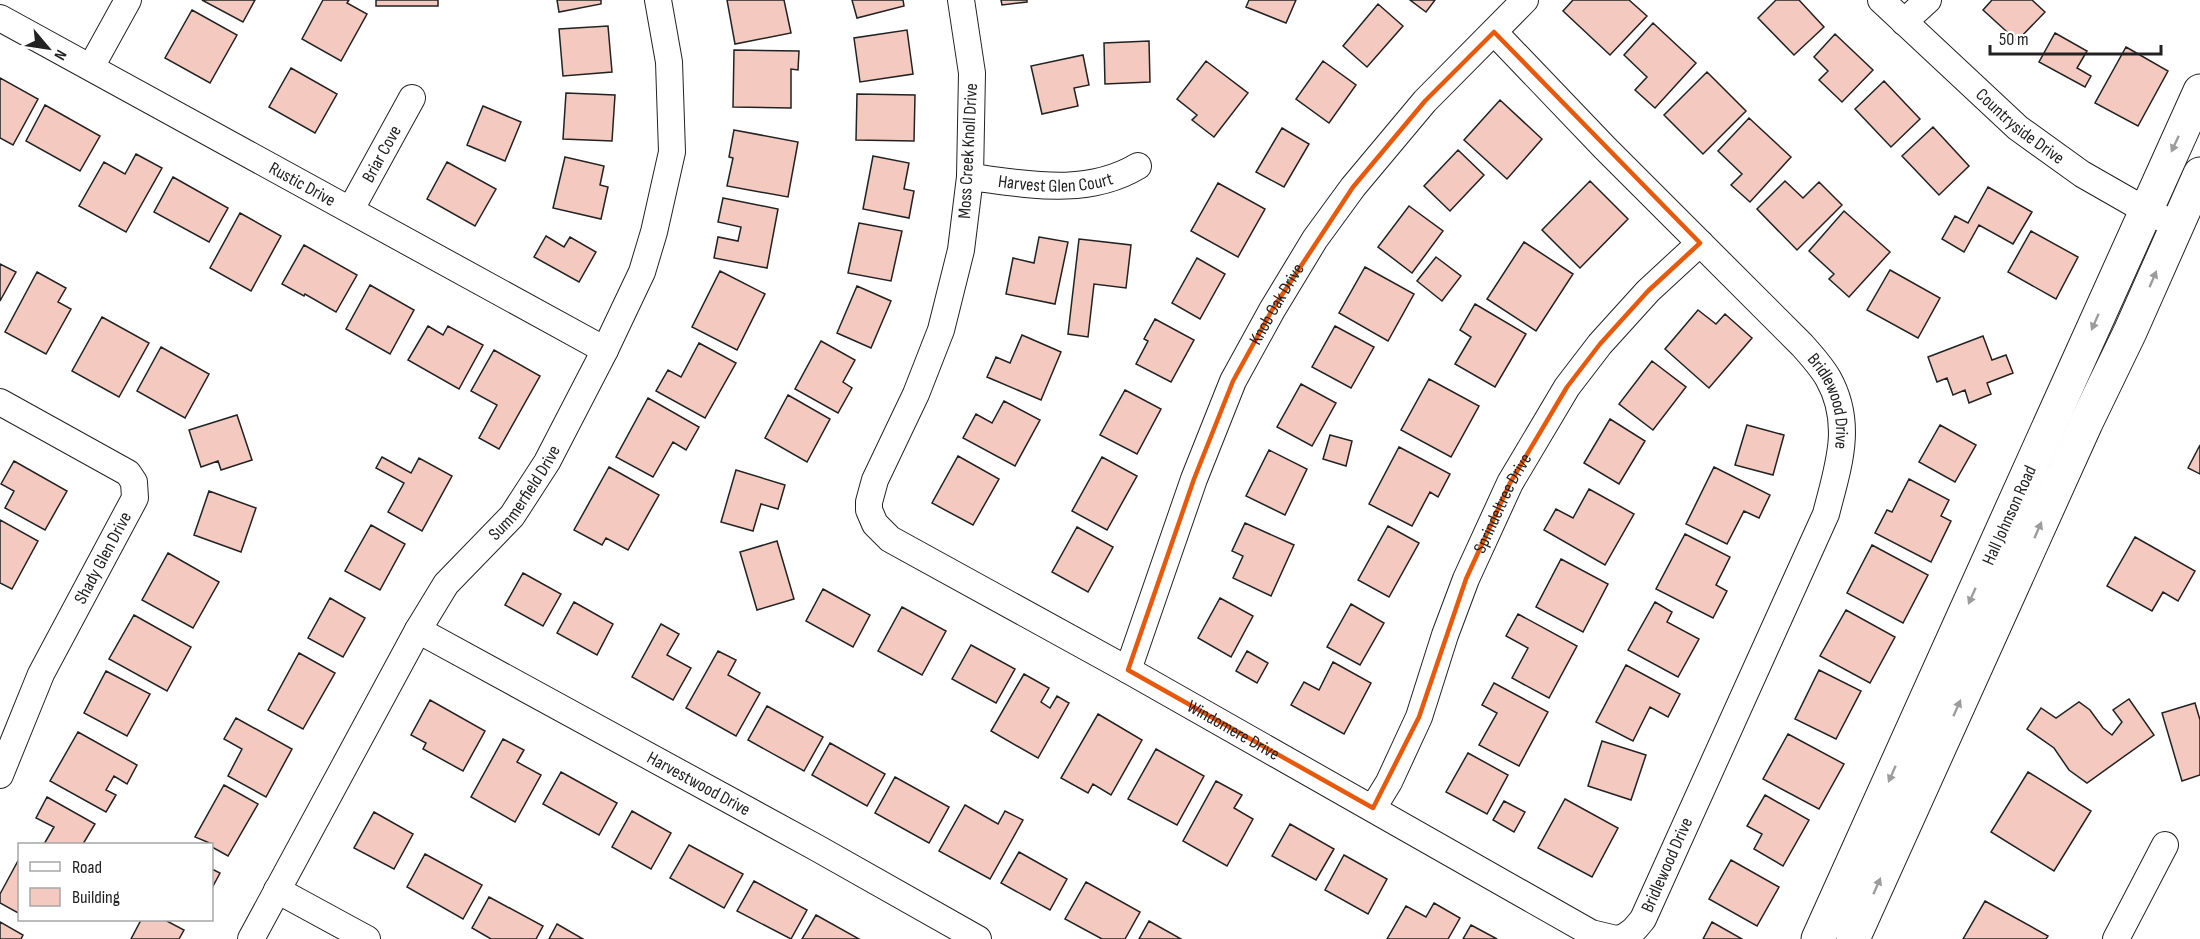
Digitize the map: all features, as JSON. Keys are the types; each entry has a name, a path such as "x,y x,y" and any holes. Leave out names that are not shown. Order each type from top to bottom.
{"main road":[{"name":"Hall Johnson Road","path":"1818,939 2200,91"},
{"name":"Hall Johnson Road","path":"1853,939 2086,423 2130,333 2200,174"}],"street":[{"path":"91,67 128,0"},
{"name":"Summerfield Drive","path":"250,939 418,630 446,584 512,516 547,462 642,272 654,232 672,152 669,62 658,0"},
{"name":"Moss Creek Knoll Drive","path":"869,502 875,480 916,394 941,330 961,250 970,177 972,73 961,0"},
{"name":"Knob Oak Drive","path":"1128,670 1194,479 1233,381 1272,310 1315,239 1353,186 1425,101 1525,0"},
{"name":"Countryside Drive","path":"1881,0 2018,128 2082,174 2176,225"},
{"path":"1904,22 1928,0"},
{"name":"Rustic Drive","path":"0,18 605,350"},
{"name":"Bridlewood Drive","path":"1494,32 1605,148 1802,345 1827,376 1837,398 1843,431 1842,451 1826,514 1643,919 1623,936"},
{"name":"Briar Cove","path":"351,209 412,98"},
{"name":"Harvest Glen Court","path":"970,177 1053,186 1080,186 1121,176 1138,166"},
{"name":"Sprindeltree Drive","path":"1373,808 1389,782 1419,717 1444,634 1466,579 1510,483 1567,387 1600,344 1648,291 1701,243"},
{"name":"Shady Glen Drive","path":"0,402 128,473 134,482 135,498 41,674 0,776"},
{"name":"Windomere Drive","path":"869,502 869,510 875,524 890,539 1128,670 1592,933 1623,936"},
{"name":"Harvestwood Drive","path":"418,630 817,848 978,939"},
{"path":"2116,939 2165,845"},
{"path":"277,890 367,939"}],"highlighted area":[{"path":"1494,32 1700,243 1648,291 1600,344 1567,387 1510,483 1466,579 1419,717 1373,808 1128,670 1194,479 1233,381 1272,310 1353,187 1425,101"}],"building":[{"path":"202,0 255,0 243,22"},
{"path":"323,0 349,0 347,3 367,14 341,61 302,39"},
{"path":"376,0 438,0 438,6 376,6"},
{"path":"557,0 601,0 601,4 559,12"},
{"path":"727,0 784,0 791,33 735,44"},
{"path":"852,0 903,0 904,6 857,18"},
{"path":"1001,0 1027,0 1027,2 1002,5"},
{"path":"1249,0 1296,0 1286,23 1246,7"},
{"path":"1410,0 1435,0 1426,12"},
{"path":"1573,0 1629,0 1647,16 1610,55 1563,11"},
{"path":"1776,0 1799,0 1824,27 1794,55 1758,18"},
{"path":"1992,0 2032,0 2045,12 2017,41 1983,10"},
{"path":"1378,4 1403,26 1367,67 1343,46"},
{"path":"192,10 237,35 210,83 165,58"},
{"path":"1653,23 1696,63 1655,108 1635,90 1647,77 1624,55"},
{"path":"608,26 612,72 563,76 559,29"},
{"path":"907,30 913,74 860,82 854,38"},
{"path":"2055,33 2087,51 2077,68 2091,76 2085,87 2039,62"},
{"path":"1835,34 1873,70 1842,102 1819,80 1828,71 1814,57"},
{"path":"1149,41 1150,82 1105,84 1104,43"},
{"path":"2126,47 2168,71 2138,126 2095,103"},
{"path":"734,50 799,51 798,70 791,69 791,108 733,107"},
{"path":"1083,55 1089,85 1074,88 1078,106 1042,114 1031,66"},
{"path":"1206,61 1248,93 1214,137 1192,120 1197,115 1177,99"},
{"path":"1323,61 1356,85 1329,123 1296,99"},
{"path":"291,68 337,94 315,133 269,107"},
{"path":"1707,72 1746,111 1703,154 1664,115"},
{"path":"0,78 38,99 13,145 0,138"},
{"path":"1884,81 1920,119 1891,147 1855,109"},
{"path":"566,93 615,95 612,141 563,139"},
{"path":"857,94 915,95 914,141 856,140"},
{"path":"1500,100 1542,139 1507,179 1464,140"},
{"path":"45,105 100,136 80,171 26,141"},
{"path":"483,106 521,122 505,161 467,145"},
{"path":"1749,118 1791,157 1750,202 1731,185 1742,174 1718,151"},
{"path":"1933,127 1969,166 1939,195 1902,156"},
{"path":"1282,128 1309,144 1284,187 1256,172"},
{"path":"734,130 798,142 788,197 727,186 733,158 729,157"},
{"path":"1458,150 1484,175 1450,211 1424,186"},
{"path":"136,154 162,168 126,232 79,206 104,162 125,174"},
{"path":"873,156 909,163 904,189 914,191 909,218 863,209"},
{"path":"565,157 604,166 600,185 608,187 601,219 553,208"},
{"path":"447,162 496,189 475,226 427,199"},
{"path":"173,177 228,208 209,242 154,212"},
{"path":"1590,181 1628,219 1580,268 1542,230"},
{"path":"1785,181 1803,198 1819,182 1842,205 1797,250 1757,209"},
{"path":"1218,183 1265,209 1238,257 1191,231"},
{"path":"1988,187 2032,212 2013,244 1979,225 1964,252 1942,239 1955,216 1968,223"},
{"path":"723,198 778,209 767,268 714,258 718,237 738,241 741,227 718,222"},
{"path":"1409,206 1443,231 1412,273 1378,247"},
{"path":"1844,211 1890,252 1849,297 1829,279 1834,274 1809,251"},
{"path":"240,213 281,236 251,291 210,268"},
{"path":"859,223 902,231 891,281 848,273"},
{"path":"2031,231 2078,257 2056,299 2008,272"},
{"path":"546,236 564,247 570,237 596,252 579,282 534,257"},
{"path":"1039,237 1068,242 1055,304 1006,294 1013,258 1034,263"},
{"path":"1079,239 1131,245 1126,288 1094,284 1088,337 1068,334"},
{"path":"1524,242 1573,274 1536,331 1487,299"},
{"path":"304,245 357,275 336,312 282,284"},
{"path":"1436,257 1461,276 1442,301 1417,281"},
{"path":"1197,258 1225,274 1200,319 1172,303"},
{"path":"0,264 16,272 0,301"},
{"path":"1365,267 1414,294 1388,341 1339,313"},
{"path":"1890,270 1940,298 1918,338 1867,310"},
{"path":"720,271 765,294 737,350 692,327"},
{"path":"37,272 66,288 58,302 71,309 46,354 5,332"},
{"path":"370,285 414,310 390,354 346,329"},
{"path":"857,286 891,301 871,348 837,333"},
{"path":"1475,304 1526,334 1495,387 1455,364 1471,337 1460,330"},
{"path":"1698,310 1716,324 1725,314 1752,338 1709,388 1665,349"},
{"path":"102,317 149,343 119,397 72,371"},
{"path":"1155,319 1194,340 1171,382 1136,364 1148,341 1144,339"},
{"path":"428,326 443,335 448,326 483,345 459,389 408,360"},
{"path":"1335,326 1374,347 1351,388 1312,367"},
{"path":"1022,335 1061,352 1041,400 987,377 996,357 1010,363"},
{"path":"1983,336 1992,360 2006,355 2013,373 1987,383 1991,394 1969,403 1965,390 1953,395 1947,378 1937,382 1928,357"},
{"path":"821,341 855,360 843,382 852,388 838,413 795,389"},
{"path":"699,343 736,363 705,418 656,391 668,370 681,377"},
{"path":"161,347 209,374 185,418 137,391"},
{"path":"494,350 540,376 499,449 479,438 497,405 471,391"},
{"path":"1652,361 1686,387 1653,430 1619,404"},
{"path":"1429,379 1479,406 1451,457 1401,430"},
{"path":"1301,384 1336,403 1312,446 1277,427"},
{"path":"1125,390 1161,409 1137,454 1100,435"},
{"path":"788,395 830,419 807,462 765,438"},
{"path":"648,398 699,427 686,450 673,442 653,477 616,457"},
{"path":"1004,401 1040,420 1015,466 963,438 976,414 992,423"},
{"path":"237,415 252,460 221,470 218,461 201,467 189,430"},
{"path":"1610,419 1645,441 1619,484 1584,463"},
{"path":"1747,425 1784,435 1773,475 1735,465"},
{"path":"1940,425 1976,445 1955,482 1919,462"},
{"path":"1330,435 1352,441 1346,466 1323,459"},
{"path":"2200,445 2200,474 2188,468"},
{"path":"1399,447 1450,474 1438,497 1430,492 1412,526 1369,504"},
{"path":"1269,450 1307,469 1285,515 1246,496"},
{"path":"958,456 999,479 973,525 932,503"},
{"path":"382,457 411,473 419,458 452,476 422,531 388,512 404,483 376,468"},
{"path":"1102,457 1137,476 1107,530 1072,511"},
{"path":"14,461 67,491 45,530 5,508 14,491 1,484"},
{"path":"609,467 659,495 628,550 606,538 602,545 574,530"},
{"path":"1714,467 1770,495 1759,518 1744,511 1727,544 1686,524"},
{"path":"736,470 785,485 778,509 761,504 753,531 721,522"},
{"path":"1909,479 1949,500 1941,516 1951,521 1931,562 1875,533 1887,510 1892,512"},
{"path":"1589,489 1634,514 1605,565 1544,530 1556,509 1573,518"},
{"path":"209,491 256,508 241,552 194,535"},
{"path":"0,520 38,541 12,589 0,583"},
{"path":"1245,523 1294,545 1271,596 1233,578 1243,556 1232,551"},
{"path":"371,525 405,544 380,590 345,571"},
{"path":"1388,526 1419,543 1389,597 1358,580"},
{"path":"1077,527 1113,547 1088,592 1052,572"},
{"path":"1685,534 1730,557 1716,585 1727,591 1713,618 1656,589"},
{"path":"2135,537 2195,571 2178,601 2163,592 2152,611 2107,586"},
{"path":"777,541 794,599 757,610 740,552"},
{"path":"1872,545 1928,575 1903,623 1847,593"},
{"path":"168,553 219,582 193,628 142,600"},
{"path":"1561,559 1608,584 1583,632 1536,607"},
{"path":"523,573 561,594 543,626 505,605"},
{"path":"823,589 870,615 853,647 806,621"},
{"path":"330,598 365,618 343,657 308,638"},
{"path":"1220,598 1253,616 1231,657 1198,638"},
{"path":"574,602 613,624 597,655 557,633"},
{"path":"1655,602 1672,612 1667,622 1699,639 1678,677 1628,650"},
{"path":"1351,604 1384,623 1360,665 1327,647"},
{"path":"902,607 946,631 922,675 878,651"},
{"path":"1846,610 1895,637 1870,683 1820,656"},
{"path":"1518,614 1577,646 1549,698 1512,678 1528,648 1506,636"},
{"path":"134,615 191,647 167,691 109,659"},
{"path":"661,624 679,634 667,655 691,668 673,700 632,677"},
{"path":"971,645 1015,669 996,703 952,679"},
{"path":"718,651 736,660 728,675 760,693 736,736 686,708"},
{"path":"1247,651 1268,663 1257,683 1236,671"},
{"path":"299,653 335,673 303,729 268,710"},
{"path":"1333,662 1371,683 1344,734 1291,705 1304,682 1319,690"},
{"path":"1626,665 1680,694 1668,717 1650,707 1633,741 1596,722"},
{"path":"1819,670 1861,691 1836,739 1795,719"},
{"path":"106,671 150,694 127,736 84,713"},
{"path":"1024,674 1049,688 1041,702 1050,708 1057,696 1069,703 1038,758 991,731"},
{"path":"1494,683 1548,712 1519,766 1479,745 1497,713 1482,705"},
{"path":"2129,699 2154,735 2087,783 2069,770 2054,748 2027,729 2041,708 2056,718 2079,702 2090,710 2103,728 2112,735 2122,722 2113,710"},
{"path":"430,700 485,731 463,771 423,749 426,743 411,735"},
{"path":"2195,703 2200,720 2200,775 2182,781 2162,713"},
{"path":"767,706 823,737 804,771 748,740"},
{"path":"1098,714 1142,740 1111,795 1093,784 1088,793 1061,778"},
{"path":"236,718 292,749 266,797 228,776 242,749 224,739"},
{"path":"78,732 137,765 127,784 114,776 106,790 116,795 106,812 50,781"},
{"path":"1788,734 1844,764 1819,809 1763,779"},
{"path":"503,739 524,750 517,762 541,775 515,822 471,797"},
{"path":"1602,741 1646,755 1631,800 1588,786"},
{"path":"830,743 885,774 867,806 812,775"},
{"path":"1156,749 1204,776 1177,825 1128,799"},
{"path":"1468,753 1508,775 1487,814 1446,792"},
{"path":"561,772 617,803 599,835 543,804"},
{"path":"2028,772 2091,811 2054,871 1991,832"},
{"path":"895,777 949,807 929,843 875,813"},
{"path":"1216,781 1242,795 1234,808 1253,819 1227,866 1183,841"},
{"path":"224,785 258,804 228,856 213,848 213,843 195,837"},
{"path":"1765,795 1809,820 1783,866 1754,849 1762,834 1747,826"},
{"path":"47,797 95,824 84,843 45,843 54,827 36,818"},
{"path":"1565,799 1618,828 1592,877 1538,848"},
{"path":"1504,801 1525,812 1514,832 1493,820"},
{"path":"965,805 998,824 1005,811 1023,820 990,879 939,851"},
{"path":"632,811 671,833 651,869 612,847"},
{"path":"374,812 413,834 394,869 354,848"},
{"path":"1290,824 1334,849 1316,880 1272,856"},
{"path":"689,845 743,874 724,908 670,878"},
{"path":"1019,852 1067,879 1050,910 1001,883"},
{"path":"425,854 482,885 463,919 407,887"},
{"path":"1344,855 1387,879 1368,914 1325,890"},
{"path":"1731,860 1779,887 1757,926 1709,899"},
{"path":"18,861 18,913 0,903 0,894"},
{"path":"213,870 220,873 213,886"},
{"path":"754,881 807,910 791,939 737,911"},
{"path":"1086,882 1140,912 1125,939 1102,939 1065,919"},
{"path":"489,897 543,926 536,939 491,939 472,928"},
{"path":"1985,901 2048,936 2046,939 1963,939"},
{"path":"1434,903 1460,918 1448,939 1387,939 1406,906 1426,917"},
{"path":"816,915 859,939 802,939"},
{"path":"140,921 167,921 184,930 179,939 131,939"},
{"path":"1149,921 1181,939 1139,939"},
{"path":"0,922 23,935 21,939 0,939"},
{"path":"1712,922 1742,939 1703,939"},
{"path":"557,924 583,939 549,939"},
{"path":"1471,925 1497,939 1463,939"}]}
